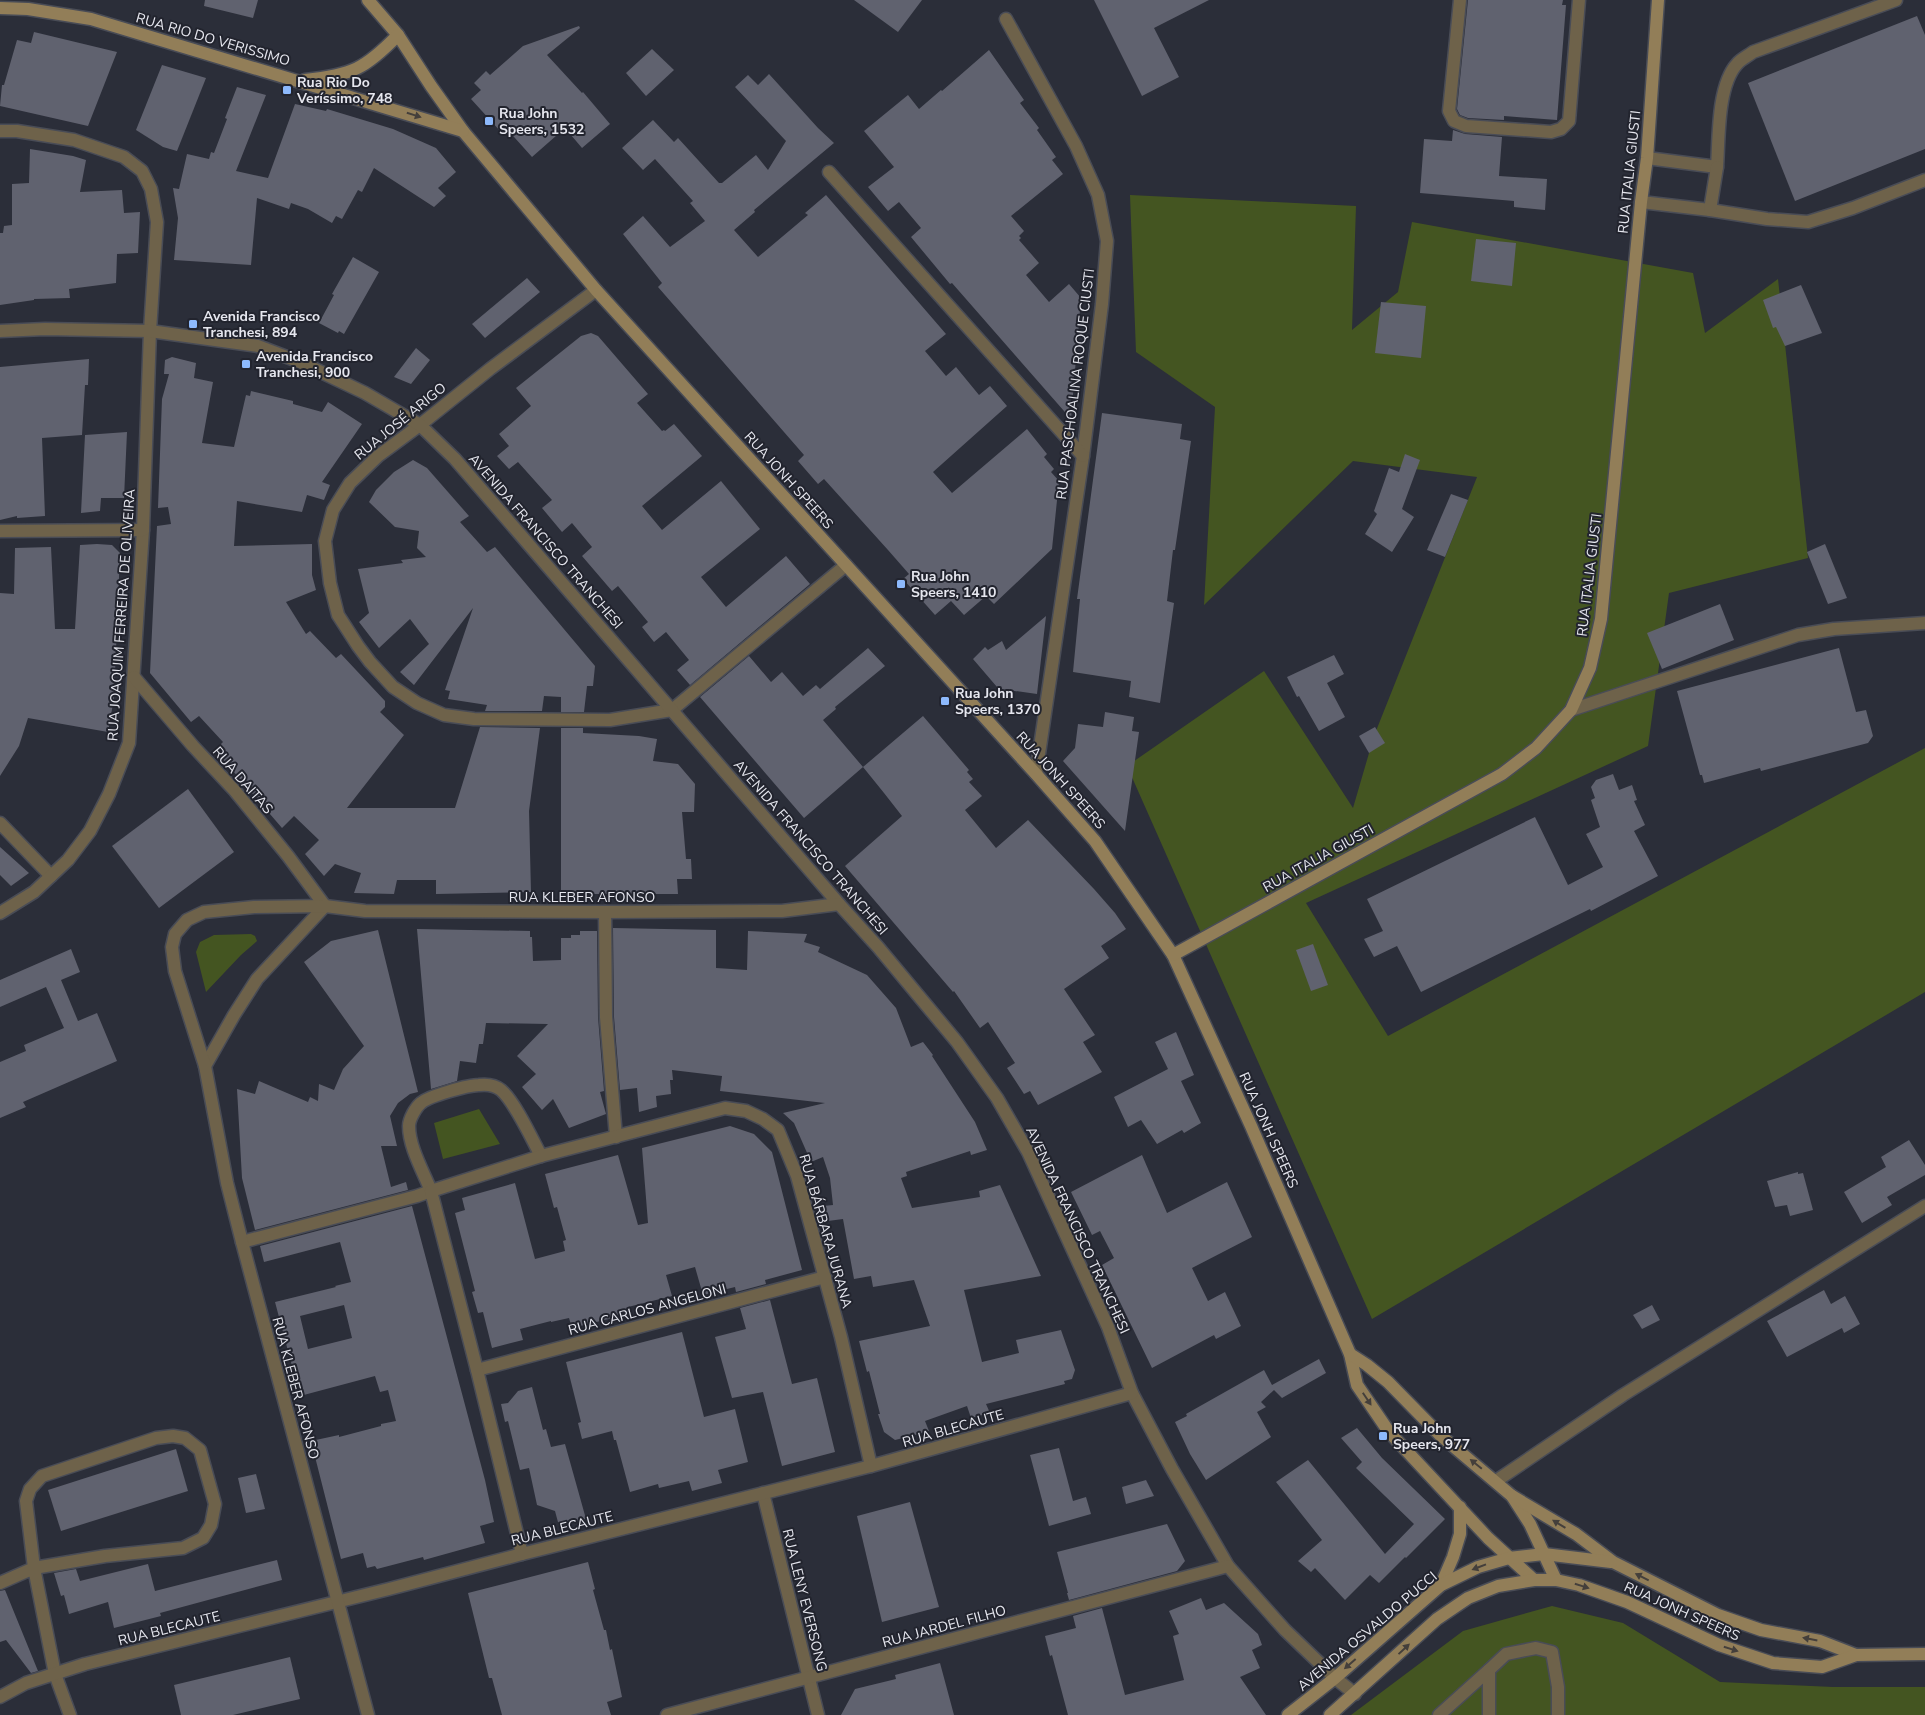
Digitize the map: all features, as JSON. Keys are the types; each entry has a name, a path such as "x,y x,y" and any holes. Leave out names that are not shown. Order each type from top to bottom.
{"main road":[{"name":"RUA JONH SPEERS","path":"368,0 398,35 463,131 596,290 1095,841 1173,955 1251,1126 1350,1354 1357,1384 1389,1432 1488,1538 1534,1580 1556,1580 1579,1585 1627,1602 1719,1646 1773,1663 1822,1667 1856,1655 1925,1654"},
{"name":"RUA ITALIA GIUSTI","path":"1173,955 1502,774 1536,748 1572,710 1590,668 1601,619 1641,202 1647,158 1658,0"},
{"name":"RUA RIO DO VERISSIMO","path":"0,8 28,9 90,19 300,80 463,131"},
{"name":"RUA RIO DO VERISSIMO","path":"300,80 333,77 358,69 381,52 398,35"},
{"path":"1350,1354 1388,1382 1440,1435 1512,1496 1576,1534 1613,1562"},
{"path":"1512,1496 1530,1524 1556,1580"},
{"path":"1442,1585 1460,1534 1460,1507"},
{"name":"AVENIDA OSVALDO PUCCI","path":"1288,1715 1335,1678 1442,1585 1478,1567 1509,1558 1544,1554 1613,1562"},
{"name":"RUA JONH SPEERS","path":"1613,1562 1718,1615 1761,1630 1820,1641 1856,1655"},
{"path":"1330,1715 1356,1694 1437,1619 1468,1598 1498,1586 1534,1580"}],"street":[{"path":"1460,0 1449,111 1454,121 1466,126 1551,132 1561,129 1569,121 1579,0"},
{"path":"1710,210 1717,167 1723,98 1729,79 1737,64 1752,52 1896,0"},
{"name":"RUA PASCHOALINA ROQUE CIUSTI","path":"1006,19 1080,154 1098,195 1108,241 1083,456 1036,774"},
{"name":"RUA JOAQUIM FERREIRA DE OLIVEIRA","path":"0,131 17,131 74,140 124,157 142,171 152,189 157,222 150,331 143,530 129,743 109,794 90,831 68,860 34,892 0,913"},
{"path":"1647,158 1717,167"},
{"path":"829,172 1083,456"},
{"path":"1641,202 1766,219 1808,222 1853,208 1925,180"},
{"name":"RUA JOSÉ ARIGO","path":"596,290 490,369 420,426 378,456 350,483 333,510 325,541 330,583 338,615 370,662 393,687 416,703 444,715 474,719 610,720 672,710"},
{"name":"AVENIDA FRANCISCO TRANCHESI","path":"0,331 45,329 150,331 258,346 300,362 365,393 420,426 455,459 878,947 957,1042 997,1098 1036,1170 1108,1327 1132,1393 1172,1469 1228,1566 1285,1630 1335,1678 1356,1694"},
{"path":"0,531 143,530"},
{"path":"672,710 846,565"},
{"path":"1572,710 1798,636 1834,629 1925,623"},
{"name":"RUA DAITAS","path":"134,677 192,746 235,791 288,856 324,906"},
{"path":"0,823 51,876"},
{"name":"RUA KLEBER AFONSO","path":"368,1715 227,1183 205,1066 175,971 172,947 175,934 187,920 204,912 254,907 324,906 365,911 605,912 782,911 839,904"},
{"path":"205,1066 257,979 324,906"},
{"path":"605,912 606,1016 616,1137"},
{"path":"522,1554 477,1370 430,1191 413,1145 409,1124 414,1112 422,1102 433,1096 478,1084 491,1085 501,1090 519,1116 541,1156"},
{"name":"RUA BÁRBARA JURANA","path":"242,1242 417,1196 541,1156 725,1108 746,1110 764,1119 778,1130 797,1176 871,1466"},
{"path":"1496,1481 1624,1395 1925,1206"},
{"name":"RUA CARLOS ANGELONI","path":"477,1370 824,1276"},
{"name":"RUA BLECAUTE","path":"0,1697 26,1684 85,1664 338,1602 871,1466 1132,1393"},
{"path":"0,1583 34,1568 104,1556 183,1548 203,1538 211,1525 215,1504 200,1450 185,1438 173,1436 156,1438 42,1476 30,1489 26,1501 34,1568 55,1674 70,1715"},
{"name":"RUA LENY EVERSONG","path":"763,1493 818,1715"},
{"name":"RUA JARDEL FILHO","path":"666,1715 1228,1566"},
{"path":"1440,1715 1506,1654 1536,1648 1552,1652 1558,1687 1558,1715"},
{"path":"1489,1670 1489,1715"}],"green space":[{"path":"1130,195 1356,206 1352,330 1398,292 1412,222 1693,273 1705,333 1778,279 1808,558 1669,593 1648,746 1306,903 1388,1036 1925,748 1925,992 1372,1319 1127,766 1264,671 1353,808 1374,736 1477,477 1353,461 1204,605 1215,407 1136,352"},
{"path":"251,934 255,936 257,941 206,992 196,952 200,942 214,935"},
{"path":"479,1109 500,1144 443,1159 434,1123"},
{"path":"1552,1606 1623,1623 1720,1682 1833,1687 1925,1687 1925,1715 1351,1715 1463,1631"}],"building":[{"path":"205,0 258,0 253,18 204,6"},
{"path":"854,0 922,0 898,32"},
{"path":"1094,0 1209,0 1154,28 1179,77 1142,96"},
{"path":"1468,0 1563,0 1562,5 1566,5 1557,120 1504,116 1504,120 1468,118 1460,115 1457,109"},
{"path":"1917,16 1925,35 1925,149 1795,201 1748,83"},
{"path":"579,26 580,28 547,55 583,92 610,124 582,148 565,128 532,157 506,128 501,132 471,99 481,90 474,83 486,71 490,75 523,46"},
{"path":"34,32 117,52 88,126 0,106 2,85 4,85 17,40 31,43"},
{"path":"652,49 674,70 646,96 626,73"},
{"path":"989,50 1024,100 1020,103 1039,128 1037,130 1056,157 1052,160 1063,174 1011,216 1024,231 1019,236 1021,238 1019,240 1039,263 1026,275 1049,302 1069,284 1081,298 1071,419 952,283 950,284 911,237 921,228 899,202 888,211 868,187 894,167 864,131 908,95 919,109"},
{"path":"162,65 206,78 177,151 163,147 136,130"},
{"path":"769,74 834,143 754,210 755,212 734,230 758,257 808,215 805,213 826,195 946,334 925,351 946,376 956,367 979,395 990,386 1007,406 933,472 952,493 1027,429 1047,454 1044,457 1054,469 1051,472 1059,481 1052,549 994,604 986,596 964,615 951,601 935,615 903,579 909,574 888,550 824,479 818,484 798,461 804,455 658,287 662,283 623,234 643,216 670,247 705,221 690,203 693,201 655,159 643,170 622,148 653,120 674,142 678,138 719,183 722,183 756,155 768,170 786,141 735,87 748,75 758,85"},
{"path":"237,87 266,95 236,171 268,178 295,104 326,111 327,109 393,129 436,148 456,172 438,188 446,196 434,207 374,168 362,192 358,190 342,219 336,216 332,223 308,209 291,203 289,209 257,198 251,265 174,260 178,218 173,188 179,189 187,154 209,159 211,152 214,153"},
{"path":"1453,130 1465,134 1502,137 1499,176 1547,179 1545,210 1514,207 1514,201 1420,193 1424,139 1452,141"},
{"path":"30,149 86,160 80,192 122,190 124,213 140,212 138,253 117,254 116,283 69,289 70,298 34,299 0,305 0,233 3,233 4,226 12,225 12,184 29,183"},
{"path":"1476,239 1516,243 1512,286 1471,281"},
{"path":"353,257 379,272 344,334 339,331 338,333 319,323 334,295 332,294"},
{"path":"527,278 540,292 485,338 472,324"},
{"path":"1801,285 1822,333 1785,346 1776,327 1773,328 1763,300"},
{"path":"1381,302 1426,306 1421,358 1375,353"},
{"path":"591,333 598,336 648,394 637,403 662,431 665,431 674,424 702,456 642,506 662,530 721,481 760,529 701,577 726,607 786,556 810,584 690,685 677,670 689,660 666,632 654,642 642,627 648,622 618,586 612,591 582,556 592,547 572,523 562,532 542,508 552,500 518,462 509,469 497,456 509,446 499,434 531,406 516,388 581,336"},
{"path":"416,348 430,360 411,384 394,377"},
{"path":"172,357 196,363 194,378 213,382 202,443 234,447 246,395 250,396 251,391 293,401 293,404 322,412 328,402 362,424 322,482 330,485 324,500 307,495 302,512 237,501 234,546 312,544 312,575 316,590 286,602 306,634 310,631 336,658 341,654 385,701 385,707 380,712 404,735 347,808 455,808 480,727 540,728 529,811 531,892 436,894 436,880 397,880 394,894 354,893 361,873 335,864 324,876 305,854 319,840 294,816 282,828 215,750 223,742 199,716 191,722 150,673 157,526 171,524 168,507 158,508 162,399 169,374 164,374 165,360"},
{"path":"89,359 88,385 85,385 82,435 42,438 45,516 17,518 17,516 0,520 0,367"},
{"path":"1102,413 1182,424 1180,439 1191,441 1175,550 1173,550 1167,601 1174,603 1160,703 1129,697 1131,681 1073,672 1080,599 1077,599"},
{"path":"127,432 124,498 101,498 100,511 81,513 85,435"},
{"path":"1405,454 1420,460 1402,509 1414,517 1392,552 1365,534 1377,514 1374,511 1389,468 1399,472"},
{"path":"413,460 427,468 469,516 460,522 487,552 495,547 595,666 593,686 587,686 584,712 561,712 561,697 544,696 542,711 485,711 487,705 448,699 450,691 445,690 473,608 414,685 400,672 429,644 410,619 379,648 359,622 369,613 358,569 403,563 401,560 426,557 417,548 419,531 395,527 369,502 376,490 394,472"},
{"path":"1451,494 1468,500 1445,557 1427,550"},
{"path":"1825,544 1847,598 1828,604 1807,552"},
{"path":"80,545 112,545 120,553 114,698 108,732 28,718 19,746 0,776 0,593 14,594 15,548 51,547 55,629 75,629"},
{"path":"1720,604 1734,640 1662,669 1647,633"},
{"path":"1046,616 1037,694 1008,690 1003,694 973,659 985,647 988,650 1002,641 1006,650"},
{"path":"868,648 885,666 835,707 836,709 823,720 863,767 804,818 700,697 749,656 771,682 782,672 803,696 816,685 820,689"},
{"path":"1839,648 1856,712 1866,710 1873,736 1868,743 1761,771 1760,768 1704,783 1702,775 1700,775 1677,691"},
{"path":"1334,655 1344,674 1327,683 1345,717 1319,731 1299,696 1297,697 1287,677"},
{"path":"1105,712 1134,717 1132,731 1139,732 1125,831 1063,761 1075,748 1078,724 1103,727"},
{"path":"923,716 969,770 967,772 973,779 969,782 982,796 965,810 996,848 1028,820 1115,913 1126,929 1101,946 1109,958 1064,989 1095,1035 1083,1042 1102,1072 1038,1105 1030,1091 1024,1094 1007,1068 1015,1063 988,1022 980,1028 954,991 845,866 902,816 863,767"},
{"path":"1375,727 1385,743 1369,753 1359,736"},
{"path":"561,728 583,728 583,733 639,736 657,739 653,761 678,764 695,784 694,812 682,812 686,859 691,859 692,879 677,879 678,894 561,894"},
{"path":"1613,774 1619,790 1632,785 1637,800 1634,801 1645,825 1634,831 1658,876 1591,911 1590,909 1421,992 1397,946 1374,957 1364,939 1383,931 1367,899 1535,817 1568,885 1603,867 1586,834 1600,827 1591,800 1595,798 1591,787 1596,780"},
{"path":"188,789 234,852 159,908 112,846"},
{"path":"0,847 29,873 11,886 0,875"},
{"path":"613,928 716,930 716,968 747,970 748,931 807,934 804,942 820,947 818,952 867,975 896,1008 911,1047 923,1042 933,1055 975,1122 987,1150 971,1155 970,1151 906,1172 907,1176 901,1178 912,1208 980,1197 979,1191 1000,1185 1041,1276 964,1290 982,1362 1019,1353 1016,1340 1061,1330 1075,1370 1072,1379 1064,1381 1065,1384 986,1404 990,1413 971,1418 967,1406 925,1421 929,1431 895,1440 884,1432 878,1414 880,1414 869,1371 867,1372 859,1341 930,1326 914,1280 873,1287 871,1276 854,1279 843,1219 828,1221 823,1206 833,1205 830,1178 823,1157 811,1162 794,1123 783,1113 825,1103 720,1091 722,1076 672,1070 673,1080 670,1080 671,1094 656,1096 657,1107 639,1112 637,1088 620,1090 614,1017"},
{"path":"417,929 530,931 533,961 561,960 561,938 571,938 571,935 580,935 580,931 597,931 598,1017 604,1091 600,1092 606,1114 569,1128 553,1099 542,1110 522,1087 536,1074 517,1056 548,1024 486,1023 483,1044 479,1044 476,1063 460,1061 457,1081 431,1089"},
{"path":"378,930 418,1092 410,1094 398,1103 390,1116 397,1146 381,1146 391,1187 406,1182 408,1190 255,1230 242,1178 237,1089 255,1094 259,1081 308,1102 310,1097 318,1101 319,1084 334,1090 343,1069 364,1046 304,962 331,941"},
{"path":"1313,944 1328,985 1311,991 1296,950"},
{"path":"71,949 80,972 61,980 78,1021 97,1013 117,1061 23,1102 26,1107 0,1118 0,1062 26,1051 24,1045 64,1028 46,987 0,1007 0,980"},
{"path":"1176,1032 1194,1075 1181,1081 1201,1123 1184,1133 1182,1130 1157,1144 1141,1120 1128,1127 1114,1097 1168,1069 1155,1042"},
{"path":"730,1126 754,1134 772,1152 802,1270 765,1280 766,1284 736,1292 735,1287 703,1295 695,1267 666,1275 672,1296 628,1307 629,1314 572,1328 569,1318 551,1321 520,1329 523,1340 492,1348 483,1312 478,1313 472,1292 475,1291 455,1213 465,1210 462,1198 515,1183 535,1259 565,1251 563,1241 566,1240 557,1207 554,1208 545,1174 618,1155 638,1225 648,1223 642,1148"},
{"path":"1909,1140 1925,1165 1925,1175 1887,1197 1892,1205 1862,1223 1844,1192 1886,1167 1881,1157"},
{"path":"1142,1155 1167,1213 1227,1182 1252,1237 1192,1268 1208,1301 1225,1292 1241,1326 1216,1339 1214,1335 1152,1368 1102,1265 1114,1258 1100,1231 1092,1235 1071,1192"},
{"path":"1798,1172 1798,1174 1803,1173 1813,1210 1790,1216 1787,1205 1775,1207 1767,1181"},
{"path":"412,1206 485,1480 494,1522 480,1526 485,1543 424,1560 423,1557 377,1569 375,1566 367,1568 363,1553 341,1559 311,1441 339,1435 339,1437 396,1421 388,1390 380,1392 375,1376 300,1396 275,1302 351,1282 340,1242 264,1262 260,1246","holes":["344,1305 352,1338 308,1349 300,1316"]},
{"path":"1824,1290 1831,1304 1845,1296 1860,1324 1844,1333 1842,1328 1787,1357 1767,1321"},
{"path":"770,1300 792,1384 817,1378 835,1452 782,1466 763,1392 732,1398 715,1337 746,1329 740,1308"},
{"path":"1652,1305 1660,1320 1642,1329 1633,1315"},
{"path":"682,1332 704,1417 735,1409 748,1462 718,1470 722,1483 692,1491 689,1481 659,1488 658,1484 630,1492 612,1431 582,1439 578,1423 581,1422 566,1362"},
{"path":"1319,1359 1326,1373 1282,1398 1274,1390 1261,1402 1266,1407 1257,1412 1271,1437 1206,1480 1190,1454 1175,1422 1264,1370 1272,1385"},
{"path":"532,1387 543,1430 546,1429 551,1447 565,1444 586,1519 559,1526 555,1511 537,1505 529,1468 520,1470 508,1421 505,1422 501,1404 508,1403 518,1391"},
{"path":"1357,1428 1382,1458 1445,1519 1379,1583 1370,1575 1345,1600 1315,1568 1311,1572 1298,1561 1322,1540 1276,1482 1308,1460 1385,1554 1414,1524 1356,1468 1362,1462 1341,1438"},
{"path":"1059,1448 1073,1501 1086,1497 1091,1514 1049,1526 1030,1455"},
{"path":"176,1449 188,1491 61,1531 48,1490"},
{"path":"256,1474 265,1509 246,1513 238,1478"},
{"path":"1146,1480 1154,1496 1126,1504 1122,1487"},
{"path":"910,1502 939,1607 882,1622 857,1516"},
{"path":"1167,1524 1185,1561 1177,1571 1069,1600 1057,1552"},
{"path":"277,1560 282,1580 160,1613 161,1616 114,1628 108,1602 69,1614 64,1595 61,1596 54,1573 76,1569 80,1581 148,1564 155,1591"},
{"path":"588,1562 595,1589 593,1590 604,1630 606,1630 610,1650 612,1649 622,1697 607,1702 611,1715 502,1715 492,1678 489,1678 468,1593"},
{"path":"5,1590 38,1671 31,1673 6,1640 0,1642 0,1591"},
{"path":"1201,1598 1206,1610 1224,1603 1258,1634 1262,1645 1252,1650 1260,1668 1240,1677 1266,1715 1068,1715 1045,1636 1076,1628 1073,1616 1102,1608 1125,1695 1184,1680 1173,1636 1179,1634 1169,1611"},
{"path":"290,1657 300,1699 233,1715 181,1715 174,1685"},
{"path":"940,1663 954,1715 841,1715 855,1689 896,1679 895,1675"}],"place":[{"name":"Rua Rio Do Veríssimo, 748","path":"287,90"},
{"name":"Rua John Speers, 1532","path":"489,121"},
{"name":"Avenida Francisco Tranchesi, 894","path":"193,324"},
{"name":"Avenida Francisco Tranchesi, 900","path":"246,364"},
{"name":"Rua John Speers, 1410","path":"901,584"},
{"name":"Rua John Speers, 1370","path":"945,701"},
{"name":"Rua John Speers, 977","path":"1383,1436"}]}
